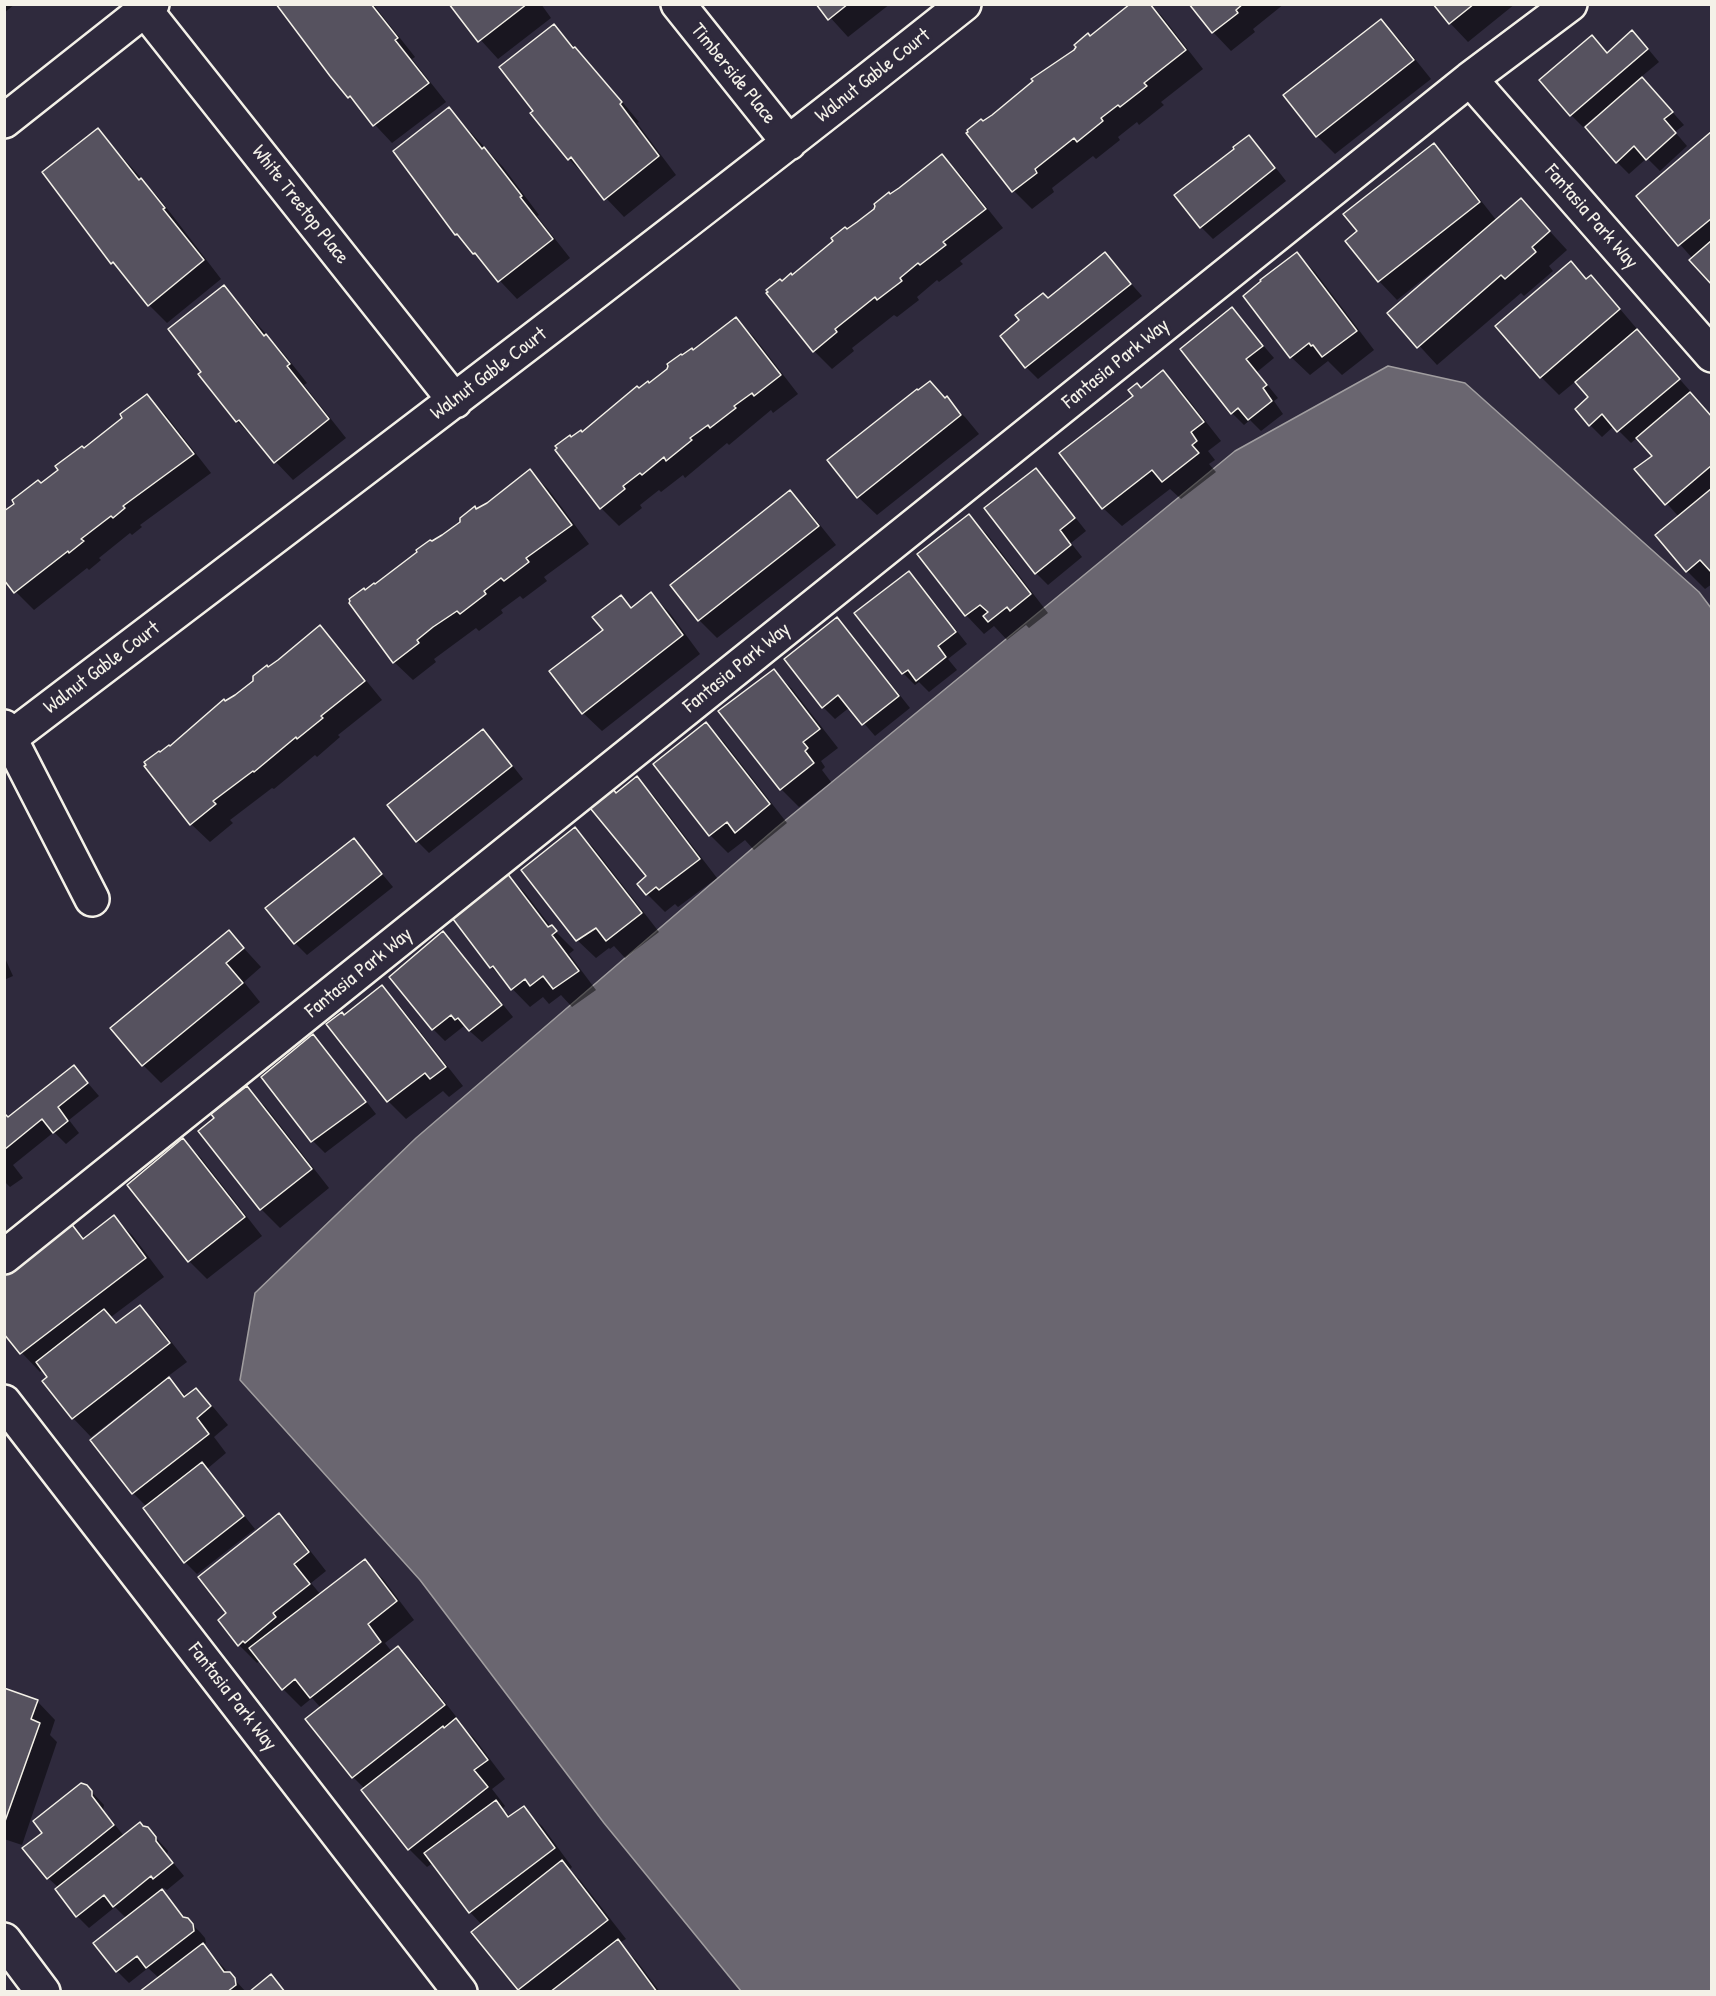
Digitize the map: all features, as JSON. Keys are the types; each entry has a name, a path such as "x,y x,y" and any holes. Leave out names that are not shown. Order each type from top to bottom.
{"street":[{"name":"Timberside Place","path":"678,4 789,143"},
{"name":"Walnut Gable Court","path":"7,733 455,400 789,143 964,4"},
{"name":"Fantasia Park Way","path":"4,1257 1470,79 1570,4"},
{"path":"4,122 148,7"},
{"name":"White Treetop Place","path":"148,7 455,400"},
{"name":"Fantasia Park Way","path":"1470,79 1712,355"},
{"path":"7,733 92,899"},
{"name":"Fantasia Park Way","path":"4,1402 460,1992"},
{"path":"4,1940 43,1992"}],"shaded area":[{"path":"1388,366 1465,383 1699,592 1711,608 1711,1991 741,1991 604,1823 420,1580 240,1380 255,1293 416,1138 776,828 1235,451"}],"building":[{"path":"276,4 371,4 398,38 395,40 429,83 373,126 350,96 348,98 330,76"},
{"path":"449,4 527,4 478,42"},
{"path":"816,4 848,4 828,20"},
{"path":"1130,4 1150,4 1186,50 1144,83 1147,86 1120,107 1118,105 1101,118 1103,121 1077,142 1074,138 1035,169 1037,173 1012,192 966,133 967,130 981,119 983,121 992,115 1033,81 1031,79 1074,50 1076,47 1074,45 1088,33 1090,36"},
{"path":"1189,4 1243,4 1236,10 1238,13 1212,33"},
{"path":"1433,4 1474,4 1449,24"},
{"path":"1381,19 1414,60 1316,137 1283,95"},
{"path":"554,24 622,102 620,104 659,156 604,200 571,157 568,160 530,113 533,111 499,67"},
{"path":"1632,30 1648,49 1570,116 1539,80 1592,35 1607,53"},
{"path":"1642,77 1673,112 1664,119 1676,133 1646,160 1634,146 1616,163 1585,127"},
{"path":"449,107 482,149 484,147 553,239 498,282 475,253 473,254 457,234 455,235 393,151"},
{"path":"98,128 139,180 141,178 204,260 148,306 113,262 111,264 42,172"},
{"path":"1712,131 1712,218 1678,246 1636,196"},
{"path":"1249,135 1275,168 1200,228 1174,195"},
{"path":"1434,143 1480,202 1378,282 1345,241 1357,231 1343,214"},
{"path":"942,154 986,209 943,242 946,245 900,278 902,281 877,300 875,297 835,329 837,332 813,352 766,293 768,292 766,290 780,279 782,281 791,273 792,275 833,241 831,238 845,227 847,229 857,222 874,209 874,204 889,192 890,194 899,188"},
{"path":"1521,198 1550,231 1532,247 1536,252 1505,279 1501,275 1417,348 1387,313"},
{"path":"1712,240 1712,285 1689,260"},
{"path":"1105,252 1131,284 1025,368 1000,336 1019,320 1015,315 1043,293 1048,298"},
{"path":"1297,252 1357,331 1322,357 1309,343 1290,358 1243,296"},
{"path":"1571,261 1586,279 1591,275 1620,309 1540,378 1495,326"},
{"path":"224,285 264,336 266,334 290,364 287,366 329,419 274,463 239,420 236,422 198,374 201,372 168,329"},
{"path":"1232,307 1263,346 1246,359 1267,385 1263,388 1272,401 1248,420 1238,408 1231,414 1180,349"},
{"path":"736,317 781,375 754,396 752,393 734,406 736,408 710,428 708,425 690,438 692,440 666,461 664,457 642,475 640,473 623,486 625,489 600,509 555,450 557,448 555,446 570,435 571,437 581,430 582,432 637,386 639,388 648,381 649,383 667,369 667,364 692,348 693,350"},
{"path":"1637,329 1680,379 1617,432 1602,414 1589,426 1575,409 1588,397 1575,382"},
{"path":"1163,370 1204,422 1191,432 1197,441 1192,445 1199,453 1162,482 1152,470 1102,509 1059,453 1133,396 1128,390 1137,383 1141,388"},
{"path":"930,381 945,398 947,396 961,415 857,498 827,460"},
{"path":"1690,392 1712,417 1712,465 1665,505 1634,469 1652,456 1636,438"},
{"path":"147,394 194,454 123,506 125,508 113,518 111,516 81,539 84,541 69,553 68,551 14,593 4,580 4,511 14,504 12,500 38,480 41,483 58,470 55,466 82,446 84,448 122,418 120,414"},
{"path":"1036,468 1075,518 1060,530 1071,545 1035,574 984,508"},
{"path":"530,469 572,525 526,558 529,562 504,581 501,578 484,591 486,594 460,614 457,611 433,627 417,640 419,643 393,663 349,603 349,599 364,588 365,590 375,584 417,552 416,550 460,522 460,518 475,506 476,509 487,503"},
{"path":"1712,488 1712,573 1700,560 1686,572 1655,535"},
{"path":"790,490 819,526 698,621 670,585"},
{"path":"969,514 1031,594 1010,611 1007,607 988,622 983,616 988,612 980,605 965,616 917,554"},
{"path":"909,571 956,632 938,646 946,657 916,681 908,670 902,674 854,613"},
{"path":"651,592 683,635 582,714 549,671 603,630 592,617 621,595 631,608"},
{"path":"837,617 899,696 862,725 838,695 822,708 784,659"},
{"path":"320,625 365,681 321,716 323,718 297,739 296,737 254,772 213,801 216,804 190,825 144,766 146,765 144,762 170,746 224,699 225,701 235,695 253,681 253,676 278,660"},
{"path":"774,669 820,729 803,742 808,748 805,751 814,763 780,790 718,711"},
{"path":"706,722 770,804 735,833 727,822 709,836 653,764"},
{"path":"483,729 512,766 416,842 387,805"},
{"path":"637,776 700,859 659,890 656,887 646,895 637,884 646,876 586,803 610,785 616,793"},
{"path":"575,827 642,913 606,941 596,928 576,941 521,870"},
{"path":"354,838 382,874 294,944 265,908"},
{"path":"507,873 548,927 552,925 557,931 552,935 579,971 553,989 543,976 530,986 525,979 511,990 493,966 490,968 450,915"},
{"path":"229,930 244,948 226,963 243,983 142,1066 110,1028"},
{"path":"443,931 502,1005 469,1031 458,1018 455,1020 451,1015 432,1030 389,977"},
{"path":"382,985 446,1067 430,1079 425,1073 387,1102 326,1024 342,1012 344,1015"},
{"path":"313,1034 366,1102 311,1142 261,1077"},
{"path":"74,1065 88,1083 58,1107 68,1121 53,1133 42,1119 4,1150 4,1113 8,1117"},
{"path":"247,1086 312,1169 260,1210 198,1131 214,1118 211,1114"},
{"path":"183,1138 245,1217 188,1262 127,1185"},
{"path":"114,1215 146,1258 20,1354 4,1334 4,1272 70,1222 83,1239"},
{"path":"140,1305 170,1343 72,1419 42,1381 47,1377 36,1362 104,1309 116,1323"},
{"path":"169,1377 184,1397 196,1388 211,1406 197,1418 209,1434 132,1494 90,1440"},
{"path":"202,1462 244,1516 184,1563 143,1508"},
{"path":"279,1513 309,1552 294,1564 310,1584 273,1613 276,1617 245,1643 243,1641 238,1646 218,1620 226,1613 198,1577"},
{"path":"365,1559 397,1601 368,1624 381,1642 310,1698 295,1679 282,1690 249,1648"},
{"path":"398,1646 445,1705 352,1778 305,1719"},
{"path":"4,1688 38,1700 31,1719 40,1723 4,1824"},
{"path":"456,1718 488,1760 474,1770 488,1787 408,1850 361,1790"},
{"path":"81,1783 87,1785 92,1791 92,1796 114,1825 47,1879 22,1848 42,1833 33,1821"},
{"path":"496,1800 508,1817 524,1806 555,1848 469,1913 424,1853"},
{"path":"140,1822 143,1826 148,1827 173,1863 153,1879 151,1876 113,1907 104,1895 76,1917 55,1889"},
{"path":"562,1860 608,1920 518,1990 471,1932"},
{"path":"162,1889 183,1917 188,1918 193,1924 194,1931 146,1968 137,1956 116,1972 93,1943"},
{"path":"618,1939 657,1992 550,1992"},
{"path":"203,1943 224,1972 230,1972 235,1978 236,1985 227,1992 139,1992"},
{"path":"271,1974 285,1992 249,1992"}]}
